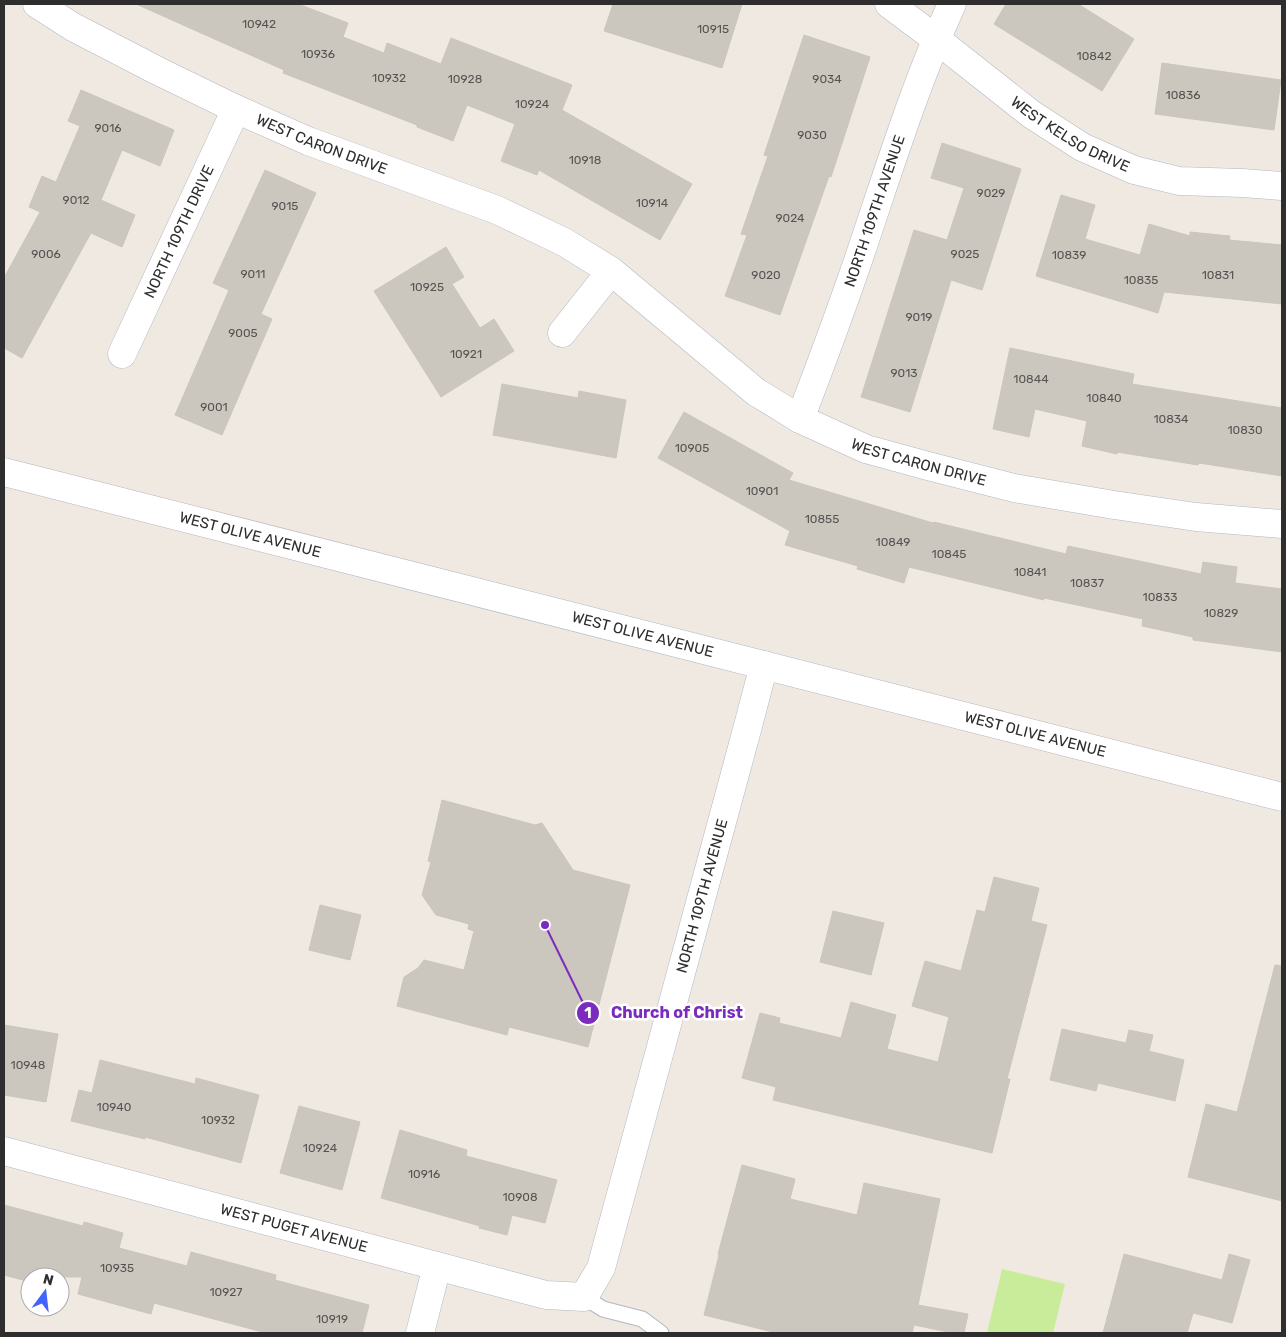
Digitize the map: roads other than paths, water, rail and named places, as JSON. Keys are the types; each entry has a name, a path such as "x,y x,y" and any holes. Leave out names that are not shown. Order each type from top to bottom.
{"street":[{"name":"WEST CARON DRIVE","path":"37,4 73,27 236,109 308,141 497,210 564,242 611,271 756,392 800,419 866,449 1014,488 1196,517 1282,524"},
{"name":"WEST KELSO DRIVE","path":"889,4 1031,114 1082,148 1134,170 1179,181 1282,186"},
{"name":"NORTH 109TH AVENUE","path":"800,419 845,299 914,95 952,4"},
{"name":"NORTH 109TH DRIVE","path":"122,354 236,109"},
{"path":"562,333 611,271"},
{"name":"WEST OLIVE AVENUE","path":"4,472 1282,797"},
{"name":"NORTH 109TH AVENUE","path":"584,1297 601,1268 764,666"},
{"name":"WEST PUGET AVENUE","path":"4,1151 546,1295 584,1297"},
{"path":"420,1333 438,1266"}],"lane":[{"path":"584,1297 603,1309 642,1319 661,1333"}],"place":[{"name":"Church of Christ","path":"545,925"}]}
